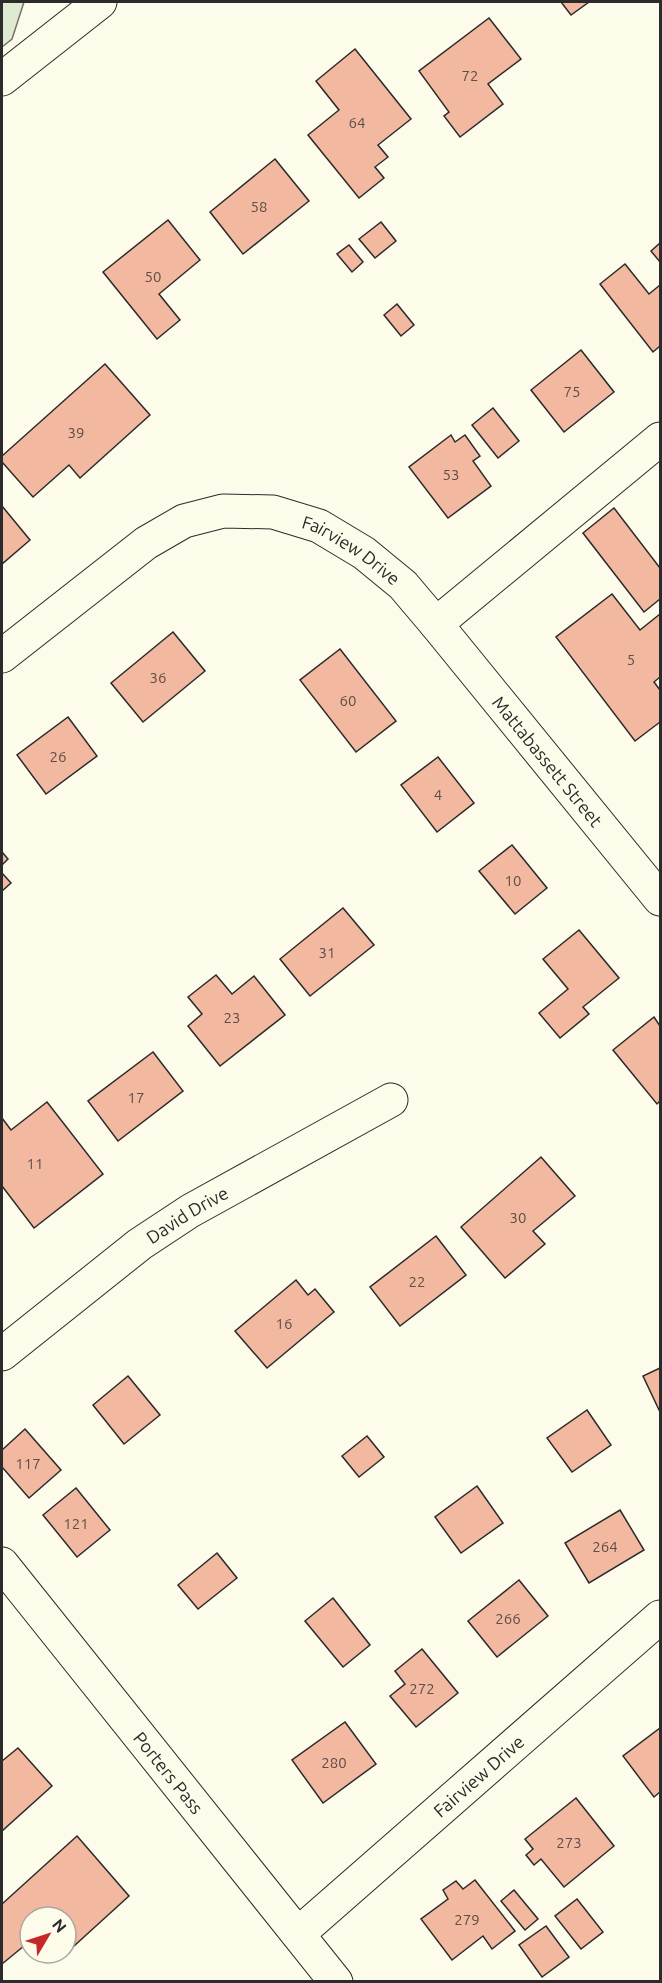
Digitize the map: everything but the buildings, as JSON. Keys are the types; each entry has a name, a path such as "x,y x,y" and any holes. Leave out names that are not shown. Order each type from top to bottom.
{"street":[{"path":"2,79 100,2"},
{"path":"436,624 660,439"},
{"name":"Fairview Drive","path":"2,656 146,543 184,521 223,512 273,512 319,526 364,553 403,585 436,624"},
{"name":"Mattabassett Street","path":"436,624 660,899"},
{"name":"David Drive","path":"2,1353 140,1244 190,1211 391,1100"},
{"name":"Porters Pass","path":"2,1564 336,1982"},
{"name":"Fairview Drive","path":"298,1934 660,1617"}],"green space":[{"path":"2,2 24,2 12,39 2,47"}]}
